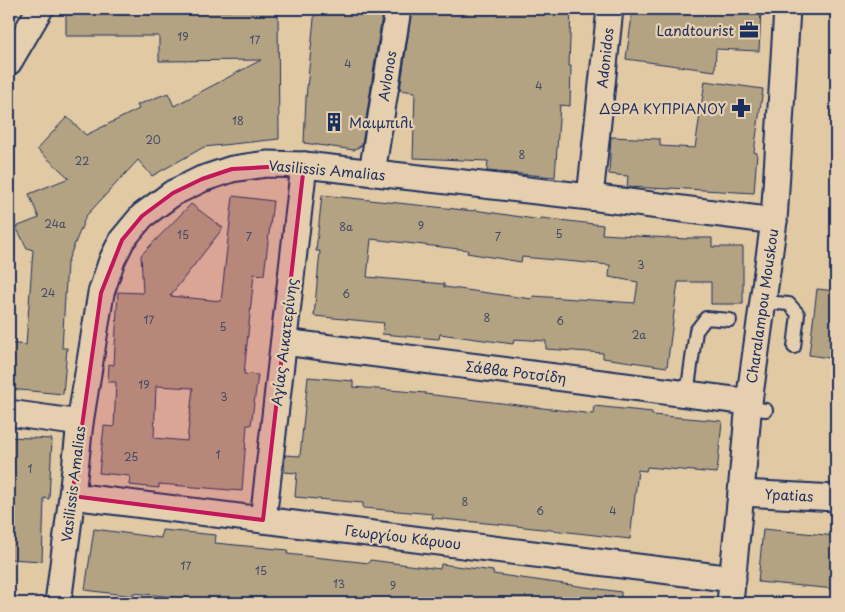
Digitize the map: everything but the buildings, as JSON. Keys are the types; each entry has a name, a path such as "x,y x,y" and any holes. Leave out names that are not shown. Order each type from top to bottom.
{"street":[{"path":"9,62 40,9"},
{"name":"Avlonos","path":"372,173 398,9"},
{"name":"Adonidos","path":"590,197 610,9"},
{"name":"Charalampou Mouskou","path":"730,603 741,493 754,407 763,302 774,221 787,9"},
{"name":"Vasilissis Amalias","path":"58,603 80,423 100,293 112,260 122,240 142,216 173,193 202,178 232,168 267,164 304,165 590,197 774,221"},
{"name":"Αγίας Αικατερίνης","path":"263,520 304,165"},
{"name":"Σάββα Ροτσίδη","path":"284,342 687,394 754,407"},
{"path":"9,413 80,423"},
{"name":"Ypatias","path":"741,493 807,489 836,498"},
{"name":"Γεωργίου Κάρυου","path":"72,496 733,578"}],"lane":[{"path":"763,302 789,304 798,314 794,347"},
{"path":"687,394 696,331 706,318 730,320"}],"highlighted area":[{"path":"304,165 263,520 72,496 101,293 122,240 142,216 173,193 202,179 232,169"}],"place":[{"name":"Landtourist","path":"749,30"},
{"name":"ΔΩΡΑ ΚΥΠΡΙΑΝΟΥ","path":"741,108"},
{"name":"Μαιμπιλι","path":"334,122"}]}
